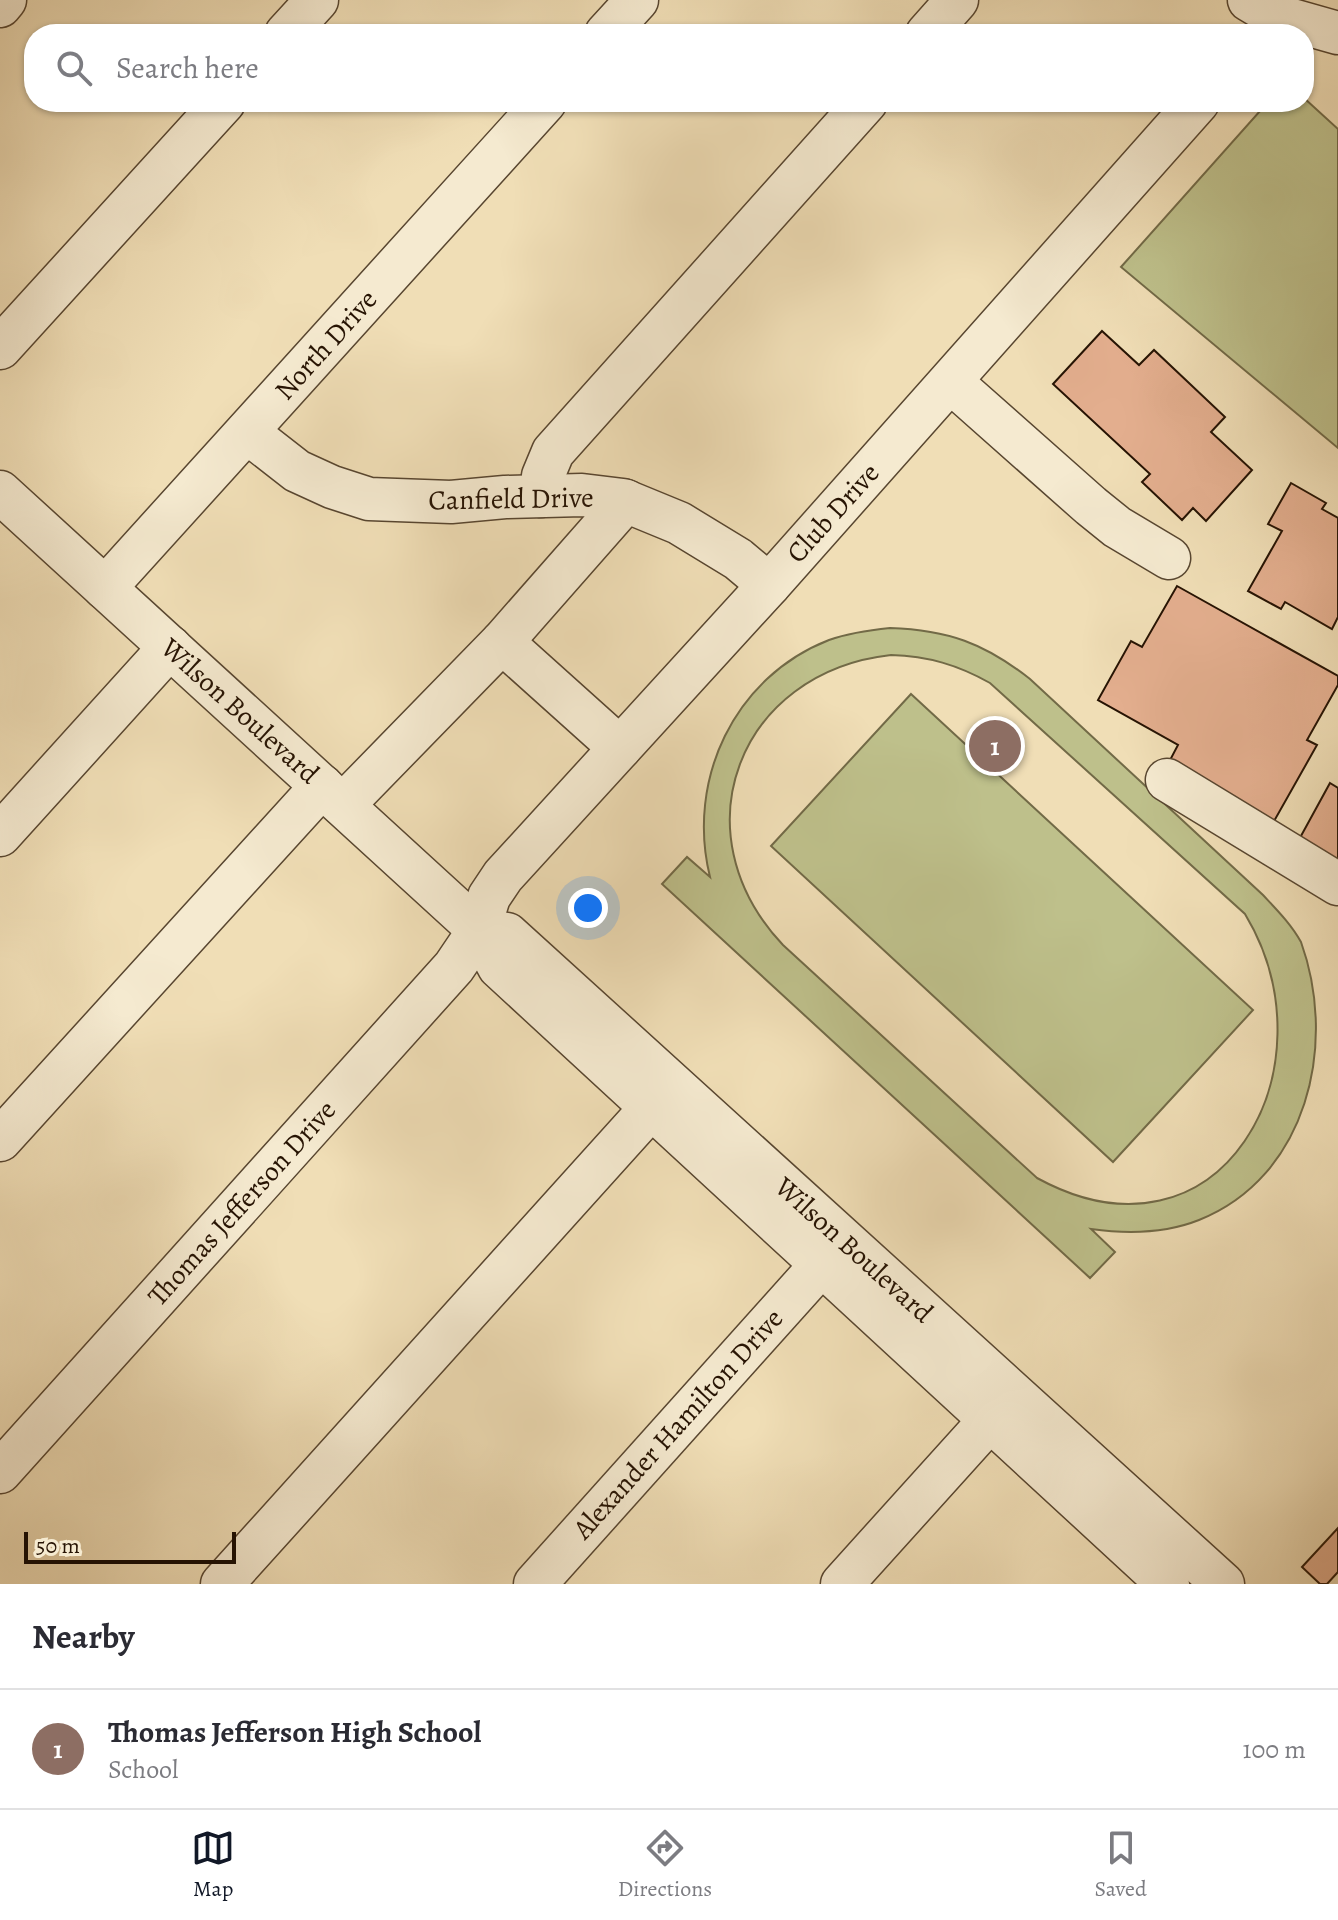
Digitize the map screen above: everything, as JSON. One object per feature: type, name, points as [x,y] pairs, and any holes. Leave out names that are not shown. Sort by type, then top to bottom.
[{"type":"street","points":[[0,6],[5,0]]},
{"type":"street","points":[[295,24],[317,0]]},
{"type":"street","points":[[615,24],[637,0]]},
{"type":"street","points":[[936,24],[957,0]]},
{"type":"street","points":[[1267,12],[1308,24]]},
{"type":"street","points":[[1314,26],[1338,33]]},
{"type":"street","points":[[0,348],[215,112]]},
{"type":"street","name":"North Drive","points":[[105,588],[536,112]]},
{"type":"street","points":[[541,496],[543,476],[553,452],[857,112]]},
{"type":"street","name":"Club Drive","points":[[479,930],[489,897],[503,876],[769,585],[1189,112]]},
{"type":"street","points":[[951,382],[1099,513],[1169,558]]},
{"type":"street","name":"Canfield Drive","points":[[247,432],[297,471],[369,499],[451,502],[582,495],[626,501],[679,523],[738,559],[769,585]]},
{"type":"street","points":[[0,1140],[332,796],[502,642],[626,501]]},
{"type":"street","name":"Wilson Boulevard","points":[[6,509],[105,588],[479,930],[499,967],[990,1420],[1159,1581]]},
{"type":"street","points":[[502,642],[620,748]]},
{"type":"street","points":[[0,835],[170,647]]},
{"type":"street","points":[[1167,780],[1338,884]]},
{"type":"street","name":"Wilson Boulevard","points":[[479,930],[507,934],[1223,1584]]},
{"type":"street","name":"Thomas Jefferson Drive","points":[[0,1472],[454,967],[479,930]]},
{"type":"street","points":[[222,1584],[651,1108]]},
{"type":"street","name":"Alexander Hamilton Drive","points":[[535,1584],[822,1264]]},
{"type":"street","points":[[842,1584],[990,1420]]},
{"type":"green space","points":[[1314,107],[1338,129],[1338,448],[1121,267],[1259,112],[1314,112]]},
{"type":"green space","points":[[890,628],[930,632],[964,641],[997,656],[1030,679],[1263,895],[1301,942],[1312,982],[1316,1023],[1313,1064],[1304,1104],[1288,1140],[1266,1173],[1236,1200],[1199,1220],[1145,1232],[1091,1229],[1115,1252],[1090,1278],[662,884],[687,857],[710,877],[704,840],[705,804],[712,769],[725,736],[743,706],[767,679],[796,657],[829,640]],"holes":[[[891,655],[942,663],[990,683],[1245,914],[1270,974],[1277,1034],[1268,1092],[1244,1141],[1208,1179],[1160,1201],[1102,1202],[1037,1178],[783,945],[751,901],[734,855],[730,809],[740,764],[762,725],[795,692],[838,668]]]},
{"type":"green space","points":[[911,694],[1253,1010],[1113,1162],[771,846]]},
{"type":"building","points":[[1102,331],[1139,365],[1154,350],[1225,417],[1211,432],[1252,470],[1206,521],[1193,508],[1182,520],[1142,482],[1150,474],[1053,384]]},
{"type":"building","points":[[1291,483],[1326,503],[1322,509],[1338,518],[1338,617],[1332,629],[1285,602],[1281,609],[1248,591],[1282,531],[1268,524]]},
{"type":"building","points":[[1177,586],[1338,676],[1338,685],[1307,740],[1317,745],[1273,823],[1168,764],[1178,745],[1098,700],[1131,641],[1142,647]]},
{"type":"building","points":[[1330,783],[1338,788],[1338,868],[1296,845]]},
{"type":"building","points":[[1338,1528],[1338,1572],[1327,1584],[1320,1584],[1302,1567]]},
{"type":"place","name":"Thomas Jefferson High School","points":[[995,746]]}]
